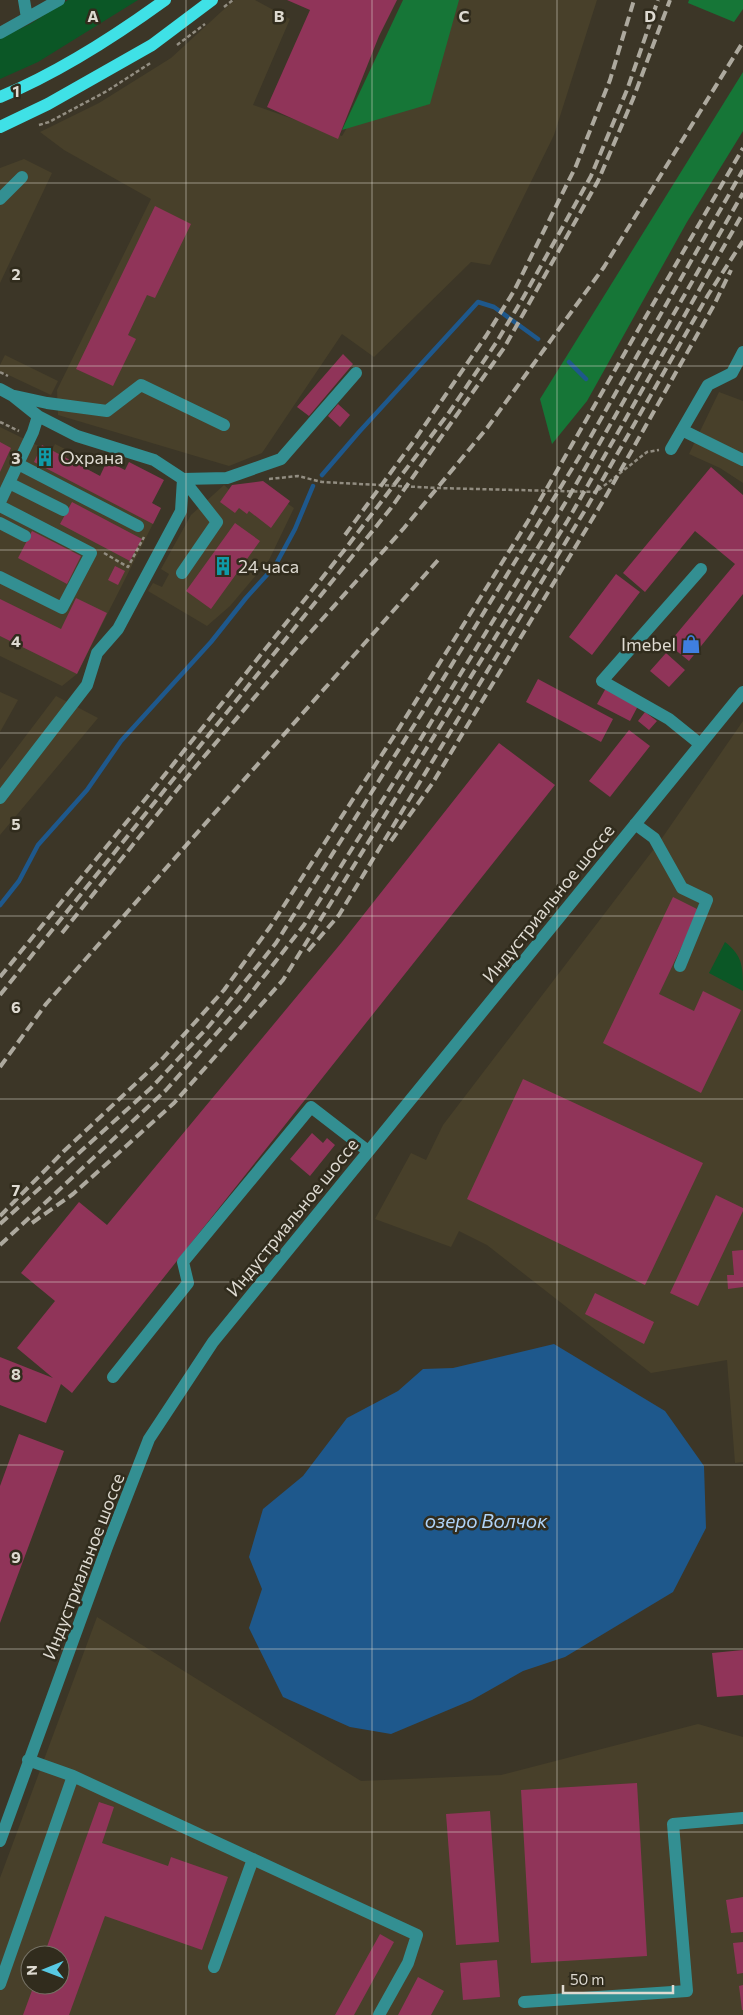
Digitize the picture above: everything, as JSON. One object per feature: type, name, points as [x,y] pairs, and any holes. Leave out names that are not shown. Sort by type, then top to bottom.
[{"type":"main road","points":[[0,97],[34,83],[137,21],[165,0]]},
{"type":"main road","points":[[0,127],[48,104],[152,45],[212,0]]},
{"type":"street","points":[[24,0],[27,18]]},
{"type":"street","points":[[0,32],[59,0]]},
{"type":"street","points":[[0,199],[22,177]]},
{"type":"street","points":[[671,449],[708,385],[732,373],[743,352]]},
{"type":"street","points":[[183,479],[227,478],[282,459],[356,372]]},
{"type":"street","points":[[13,396],[47,403],[107,411],[141,385],[224,425]]},
{"type":"street","points":[[0,389],[13,396],[38,416],[77,436],[154,460],[183,479],[217,522],[182,573]]},
{"type":"street","points":[[0,502],[35,428],[38,416]]},
{"type":"street","points":[[682,430],[743,460]]},
{"type":"street","points":[[18,464],[138,526]]},
{"type":"street","points":[[0,798],[87,685],[97,653],[118,628],[181,511],[183,479]]},
{"type":"street","points":[[9,483],[62,510]]},
{"type":"street","points":[[0,506],[91,553],[62,608],[0,577]]},
{"type":"street","points":[[0,523],[25,536]]},
{"type":"street","points":[[700,744],[669,719],[602,681],[701,569]]},
{"type":"street","name":"Индустриальное шоссе","points":[[0,1842],[28,1760],[149,1439],[213,1342],[743,692]]},
{"type":"street","points":[[635,824],[654,838],[682,888],[707,900],[680,966]]},
{"type":"street","points":[[113,1377],[188,1283],[184,1262],[311,1107],[368,1152]]},
{"type":"street","points":[[28,1760],[73,1776],[417,1935],[408,1963],[379,2015]]},
{"type":"street","points":[[0,1984],[73,1776]]},
{"type":"street","points":[[524,2002],[687,1992],[673,1824],[743,1818]]},
{"type":"street","points":[[214,1967],[254,1859]]},
{"type":"path","points":[[268,479],[298,476],[322,482],[437,488],[596,492],[647,452],[671,449]]},
{"type":"path","points":[[91,553],[104,553],[128,567],[145,536],[138,526]]},
{"type":"shaded area","points":[[234,0],[255,0],[290,19],[253,105],[342,136],[423,0],[597,0],[554,135],[490,265],[471,262],[374,357],[342,334],[262,453],[229,466],[58,415],[57,390],[151,199],[64,150],[40,132],[99,103],[171,58]]},
{"type":"shaded area","points":[[24,159],[52,173],[0,283],[0,168]]},
{"type":"shaded area","points":[[5,355],[58,381],[51,395],[0,371],[0,365]]},
{"type":"shaded area","points":[[719,392],[743,401],[743,483],[720,468],[689,454]]},
{"type":"shaded area","points":[[0,427],[51,452],[55,444],[69,451],[66,458],[161,508],[77,674],[62,686],[0,656]]},
{"type":"shaded area","points":[[257,483],[294,508],[269,560],[230,606],[207,626],[148,591],[153,583],[162,587],[169,574],[161,569],[191,515],[224,485],[243,502]]},
{"type":"shaded area","points":[[0,692],[18,700],[0,732]]},
{"type":"shaded area","points":[[56,696],[98,718],[0,835],[0,770]]},
{"type":"shaded area","points":[[743,721],[743,1462],[735,1463],[727,1360],[651,1373],[487,1245],[459,1231],[451,1247],[375,1219],[411,1153],[426,1160],[443,1125],[660,841]]},
{"type":"shaded area","points":[[97,1617],[361,1781],[501,1775],[698,1724],[743,1737],[743,2015],[0,2015],[0,1878]]},
{"type":"green space","points":[[68,0],[138,0],[38,62],[0,79],[0,38],[30,24]]},
{"type":"green space","points":[[403,0],[459,0],[430,104],[342,130]]},
{"type":"green space","points":[[689,0],[743,0],[743,9],[734,22],[688,3]]},
{"type":"green space","points":[[743,72],[743,131],[687,222],[587,401],[552,444],[540,399]]},
{"type":"green space","points":[[725,942],[739,957],[743,975],[743,991],[709,973]]},
{"type":"water","name":"озеро Волчок","points":[[554,1344],[665,1411],[704,1466],[706,1528],[673,1592],[565,1657],[523,1671],[472,1700],[391,1734],[350,1727],[283,1697],[249,1628],[262,1589],[249,1557],[263,1509],[303,1476],[347,1418],[398,1391],[423,1369],[453,1368]]},
{"type":"building","points":[[287,0],[397,0],[379,36],[338,139],[267,107],[310,10]]},
{"type":"building","points":[[155,206],[191,224],[155,298],[147,295],[128,335],[136,339],[113,386],[76,369]]},
{"type":"building","points":[[343,354],[353,364],[309,416],[297,407]]},
{"type":"building","points":[[338,404],[350,415],[340,427],[328,416]]},
{"type":"building","points":[[0,442],[11,448],[0,472]]},
{"type":"building","points":[[42,445],[100,476],[107,461],[125,470],[129,462],[164,480],[152,503],[161,508],[153,524],[34,462]]},
{"type":"building","points":[[711,467],[743,495],[743,594],[689,661],[668,644],[735,564],[695,531],[645,592],[623,573]]},
{"type":"building","points":[[263,481],[290,501],[271,528],[249,511],[247,514],[239,508],[235,513],[220,502],[232,485]]},
{"type":"building","points":[[72,502],[142,539],[130,561],[60,524]]},
{"type":"building","name":"24 часа","points":[[235,523],[260,541],[211,609],[186,591]]},
{"type":"building","points":[[32,531],[81,556],[67,584],[18,558]]},
{"type":"building","points":[[115,566],[125,571],[118,585],[108,580]]},
{"type":"building","points":[[616,574],[640,592],[592,655],[569,637]]},
{"type":"building","points":[[76,598],[107,613],[77,674],[0,636],[0,599],[61,629]]},
{"type":"building","points":[[666,653],[685,670],[669,687],[650,671]]},
{"type":"building","points":[[538,679],[613,719],[601,742],[526,702]]},
{"type":"building","points":[[606,688],[639,704],[630,721],[597,704]]},
{"type":"building","points":[[645,712],[657,721],[649,730],[638,721]]},
{"type":"building","points":[[629,730],[650,746],[610,797],[589,781]]},
{"type":"building","points":[[499,743],[555,785],[72,1393],[61,1384],[46,1423],[0,1405],[0,1357],[53,1378],[17,1348],[55,1301],[21,1273],[79,1202],[107,1225],[342,942]]},
{"type":"building","points":[[673,897],[699,910],[659,994],[694,1011],[703,991],[741,1010],[701,1093],[603,1043]]},
{"type":"building","points":[[523,1079],[703,1163],[645,1285],[467,1199]]},
{"type":"building","points":[[312,1133],[323,1143],[327,1138],[335,1145],[310,1176],[290,1159]]},
{"type":"building","points":[[716,1195],[743,1208],[743,1211],[698,1306],[670,1293]]},
{"type":"building","points":[[743,1250],[743,1287],[728,1289],[727,1275],[734,1275],[732,1251]]},
{"type":"building","points":[[595,1293],[654,1322],[644,1344],[585,1314]]},
{"type":"building","points":[[19,1434],[64,1451],[0,1623],[0,1486]]},
{"type":"building","points":[[743,1650],[743,1695],[717,1697],[712,1653]]},
{"type":"building","points":[[637,1783],[647,1956],[531,1963],[521,1790]]},
{"type":"building","points":[[99,1802],[114,1807],[102,1843],[168,1866],[171,1857],[228,1877],[202,1950],[105,1916],[69,2015],[23,2015],[30,1995],[70,1995],[70,1945],[48,1945]]},
{"type":"building","points":[[490,1811],[499,1942],[456,1945],[446,1814]]},
{"type":"building","points":[[743,1897],[743,1932],[731,1933],[726,1900]]},
{"type":"building","points":[[380,1934],[394,1942],[354,2015],[335,2015]]},
{"type":"building","points":[[743,1942],[743,1973],[737,1974],[733,1943]]},
{"type":"building","points":[[497,1960],[500,1997],[463,2000],[460,1963]]},
{"type":"building","points":[[418,1977],[444,1991],[431,2015],[398,2015]]},
{"type":"building","points":[[743,1985],[743,2010],[742,2010],[739,1986]]},
{"type":"waterway","points":[[322,475],[478,302],[494,307],[538,339]]},
{"type":"waterway","points":[[569,362],[586,379]]},
{"type":"waterway","points":[[0,905],[19,881],[38,845],[87,790],[121,741],[211,642],[246,598],[275,566],[295,529],[313,486]]},
{"type":"railway","points":[[345,535],[416,438],[486,336],[514,291],[576,166],[610,80],[634,0]]},
{"type":"railway","points":[[0,977],[346,548],[448,414],[496,343],[591,176],[627,90],[658,0]]},
{"type":"railway","points":[[0,995],[391,508],[504,348],[598,181],[633,99],[670,0]]},
{"type":"railway","points":[[62,933],[197,765],[300,644],[404,528],[487,428],[604,267],[743,42]]},
{"type":"railway","points":[[0,1216],[64,1151],[163,1058],[224,990],[270,927],[396,733],[528,521],[743,148]]},
{"type":"railway","points":[[0,1224],[151,1088],[209,1026],[276,943],[432,697],[578,459],[743,170]]},
{"type":"railway","points":[[0,1245],[166,1090],[240,1007],[304,925],[567,500],[743,193]]},
{"type":"railway","points":[[32,1223],[73,1194],[174,1103],[283,980],[568,520],[743,213]]},
{"type":"railway","points":[[308,951],[339,915],[587,507],[708,295],[743,241]]},
{"type":"railway","points":[[391,841],[432,784],[605,498],[714,305],[731,270]]},
{"type":"railway","points":[[0,1067],[46,1004],[439,559]]},
{"type":"place","name":"Охрана","points":[[45,457]]},
{"type":"place","name":"24 часа","points":[[223,566]]},
{"type":"place","name":"Imebel","points":[[691,644]]}]
